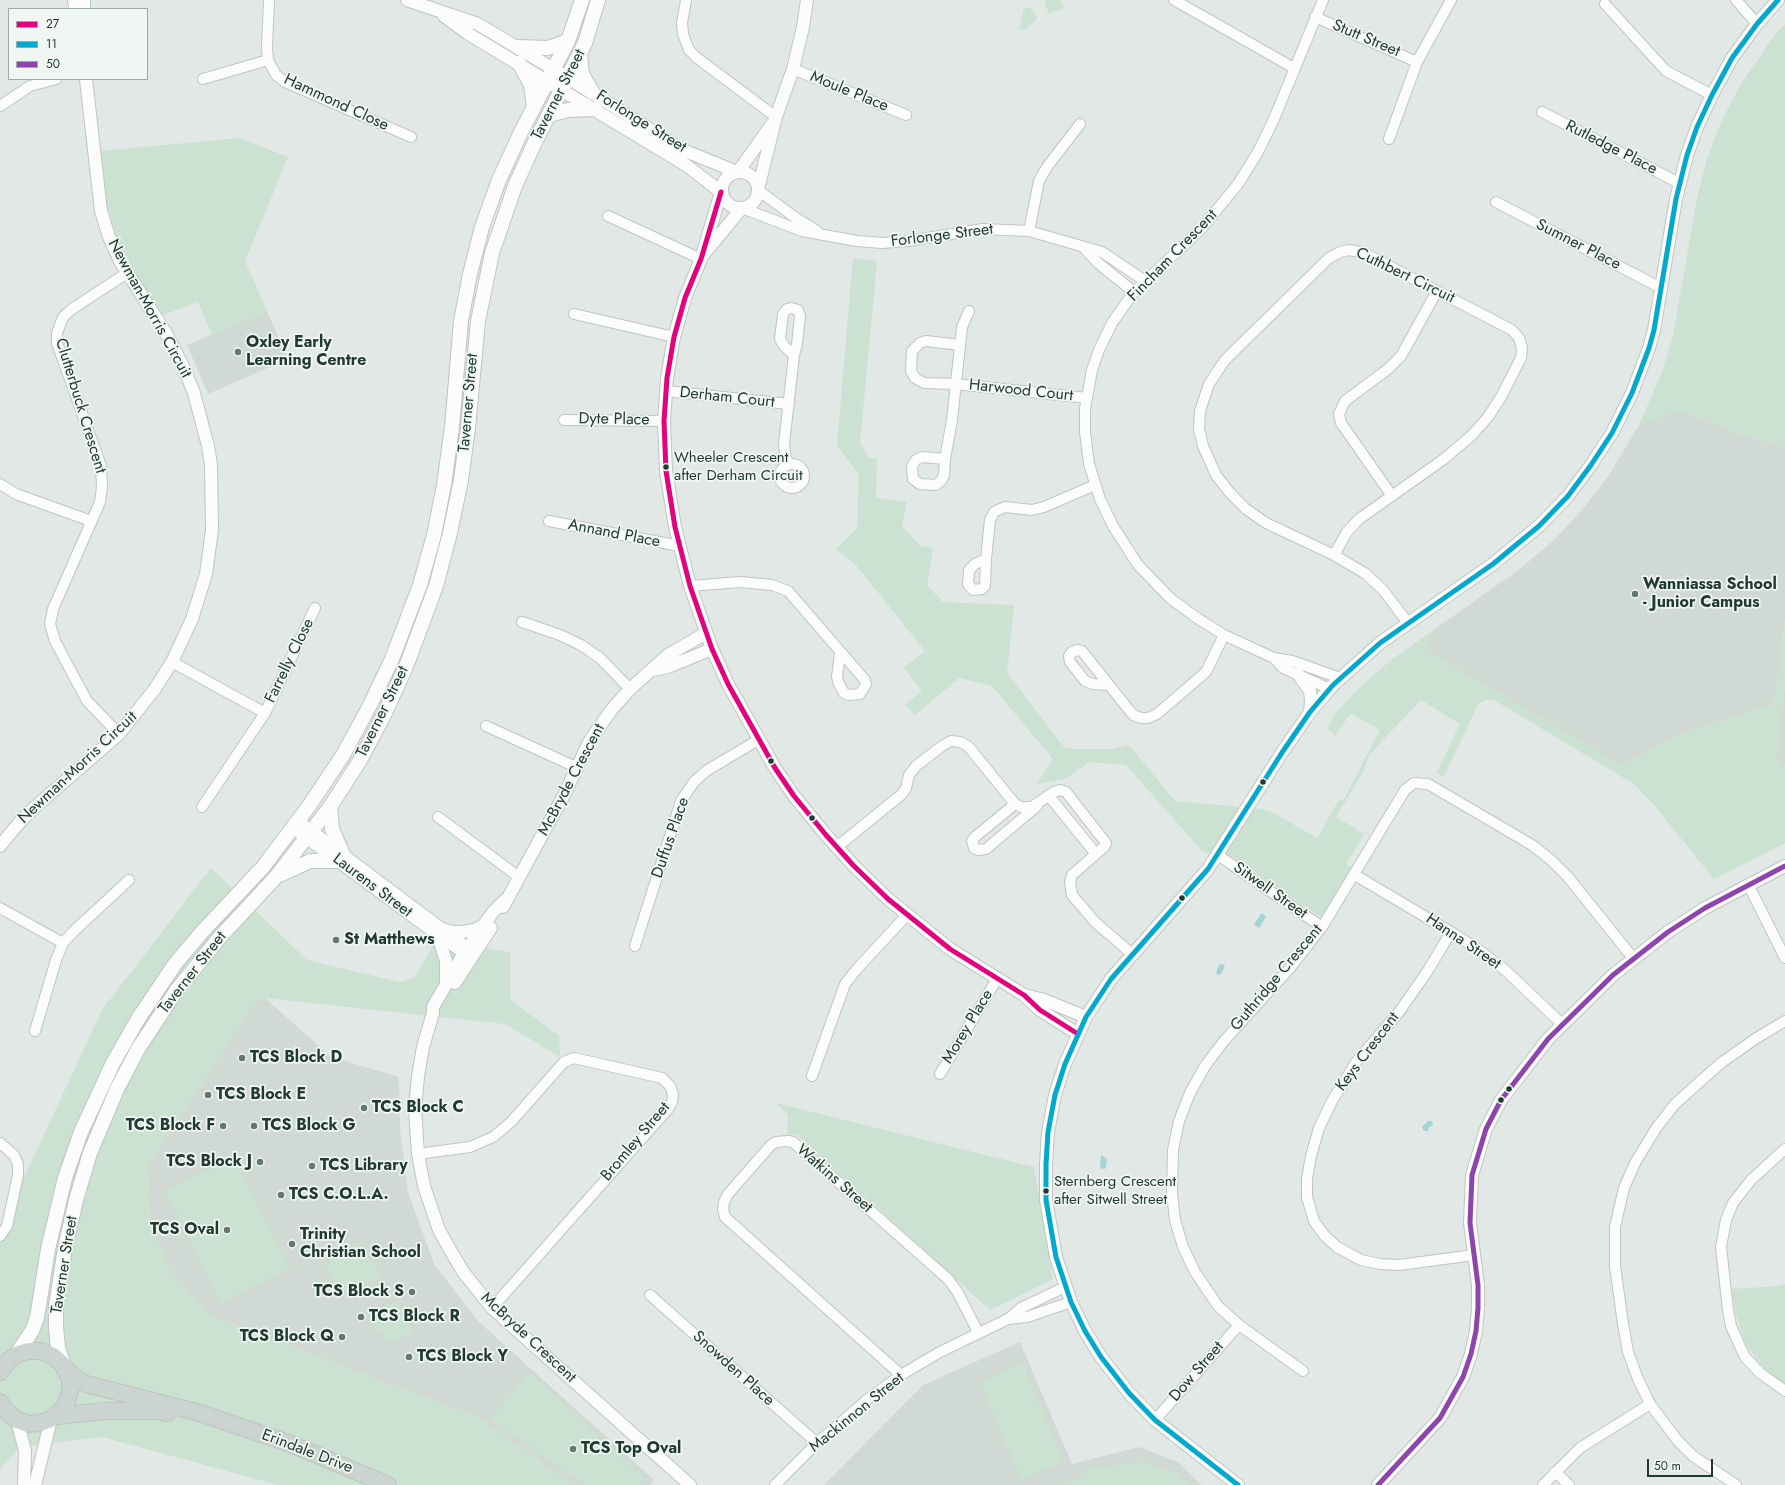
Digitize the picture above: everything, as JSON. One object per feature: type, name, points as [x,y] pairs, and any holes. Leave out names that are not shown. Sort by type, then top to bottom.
[{"type":"main road","name":"Taverner Street","points":[[16,1355],[34,1325],[52,1225],[65,1178],[81,1132],[101,1086],[152,997],[175,964],[263,868],[343,755],[369,707],[392,659],[420,585],[434,535],[444,485],[452,427],[461,321],[470,274],[482,226],[499,180],[520,134],[568,41],[582,0]]},
{"type":"main road","name":"Taverner Street","points":[[64,1367],[58,1348],[56,1306],[66,1241],[90,1153],[108,1109],[138,1049],[176,992],[225,931],[275,878],[310,835],[330,807],[359,762],[384,715],[407,664],[436,586],[450,533],[461,480],[468,428],[476,336],[486,275],[506,208],[549,115],[580,54],[589,32],[598,0]]},
{"type":"main road","points":[[518,47],[548,48],[568,41]]},
{"type":"main road","points":[[580,54],[582,74],[594,93]]},
{"type":"main road","points":[[519,63],[531,85],[534,107]]},
{"type":"main road","points":[[549,115],[568,110],[595,109]]},
{"type":"main road","points":[[275,878],[304,862],[340,858],[332,829],[330,807]]},
{"type":"main road","name":"Erindale Drive","points":[[16,1355],[28,1351],[41,1351],[53,1356],[74,1377],[86,1384],[200,1413],[291,1444],[388,1485]]},
{"type":"main road","points":[[0,1359],[16,1355]]},
{"type":"main road","points":[[0,1372],[6,1363],[16,1355]]},
{"type":"main road","points":[[54,1418],[65,1407],[70,1390],[70,1379],[64,1367]]},
{"type":"main road","points":[[1,1406],[17,1420]]},
{"type":"main road","name":"Erindale Drive","points":[[17,1420],[34,1424],[54,1418],[104,1411],[158,1411],[224,1422]]},
{"type":"street","name":"Hammond Close","points":[[269,0],[267,47],[268,60],[276,74],[285,82],[411,137]]},
{"type":"street","points":[[407,0],[438,12],[458,16],[478,24],[518,47],[551,74],[565,83]]},
{"type":"street","points":[[686,0],[682,23],[682,34],[690,50],[698,58],[776,117]]},
{"type":"street","points":[[701,259],[742,208],[754,202],[776,117],[793,69],[803,27],[807,0]]},
{"type":"street","points":[[1174,0],[1294,68]]},
{"type":"street","name":"Fincham Crescent","points":[[1323,0],[1271,126],[1258,152],[1238,184],[1202,228],[1134,292],[1112,323],[1099,350],[1092,370],[1087,398],[1084,432],[1086,454],[1095,485],[1120,538],[1144,571],[1171,599],[1224,635],[1274,658],[1292,661],[1340,678]]},
{"type":"street","points":[[1389,139],[1418,62],[1451,0]]},
{"type":"street","points":[[1736,0],[1757,24]]},
{"type":"street","points":[[1238,1485],[1155,1420],[1129,1393],[1101,1357],[1085,1331],[1071,1302],[1065,1287],[1053,1243],[1046,1200],[1048,1132],[1056,1095],[1065,1064],[1086,1017],[1111,979],[1185,896],[1218,855],[1283,751],[1310,712],[1330,689],[1340,678],[1380,643],[1492,564],[1539,526],[1568,496],[1591,465],[1612,433],[1634,388],[1649,348],[1679,183],[1697,127],[1732,58],[1757,24],[1778,0]]},
{"type":"street","points":[[1605,4],[1666,71],[1712,95]]},
{"type":"street","points":[[438,12],[468,33],[519,63],[551,74]]},
{"type":"street","name":"Stutt Street","points":[[1315,17],[1418,62]]},
{"type":"street","name":"Hammond Close","points":[[203,79],[268,60]]},
{"type":"street","name":"Moule Place","points":[[793,69],[906,116]]},
{"type":"street","points":[[0,106],[30,86],[52,80]]},
{"type":"street","name":"Newman-Morris Circuit","points":[[0,846],[18,824],[35,807],[119,734],[145,702],[172,662],[192,619],[206,574],[212,530],[211,465],[199,408],[182,364],[167,335],[127,273],[109,237],[101,211],[86,80]]},
{"type":"street","name":"Forlonge Street","points":[[565,83],[594,93],[684,150],[738,172]]},
{"type":"street","name":"Forlonge Street","points":[[565,83],[595,109],[686,165],[721,192]]},
{"type":"street","name":"Rutledge Place","points":[[1542,112],[1679,183]]},
{"type":"street","points":[[776,117],[738,172],[725,179],[701,259],[685,298],[674,337],[666,391],[664,421],[666,471],[680,546],[690,586],[712,648],[728,684],[758,740],[794,796],[837,848],[853,865],[907,915],[950,949],[1024,995],[1040,1010],[1078,1034]]},
{"type":"street","points":[[1029,231],[1039,181],[1047,167],[1080,124]]},
{"type":"street","points":[[738,172],[752,176],[758,190]]},
{"type":"street","name":"Forlonge Street","points":[[758,190],[793,216],[821,233]]},
{"type":"street","points":[[721,192],[728,204],[742,208]]},
{"type":"street","name":"Sumner Place","points":[[1496,202],[1661,288]]},
{"type":"street","name":"Forlonge Street","points":[[742,208],[802,231],[821,233],[857,241],[908,241],[983,229],[1029,231],[1058,238],[1085,249],[1102,252],[1145,281]]},
{"type":"street","points":[[608,216],[701,259]]},
{"type":"street","name":"Forlonge Street","points":[[1085,249],[1098,263],[1134,292]]},
{"type":"street","name":"Cuthbert Circuit","points":[[1334,555],[1347,532],[1359,519],[1449,455],[1472,435],[1498,402],[1521,358],[1522,348],[1519,338],[1512,330],[1357,250],[1340,252],[1329,258],[1225,360],[1204,393],[1200,411],[1199,429],[1203,446],[1216,474],[1230,493],[1246,509],[1266,523],[1334,555],[1366,574],[1383,590],[1408,623]]},
{"type":"street","name":"Clutterbuck Crescent","points":[[119,734],[87,701],[55,640],[50,628],[50,619],[100,502],[102,487],[102,473],[57,343],[57,333],[64,317],[72,309],[127,273]]},
{"type":"street","points":[[1392,496],[1341,423],[1339,414],[1345,401],[1388,369],[1401,356],[1437,291]]},
{"type":"street","name":"Harwood Court","points":[[945,459],[956,384],[962,327],[969,311]]},
{"type":"street","points":[[574,314],[674,337]]},
{"type":"street","name":"Harwood Court","points":[[960,345],[926,341],[915,347],[911,371],[915,378],[924,383],[956,384],[1087,398]]},
{"type":"street","name":"Derham Court","points":[[788,464],[784,444],[794,355]]},
{"type":"street","name":"Derham Court","points":[[666,391],[789,404]]},
{"type":"street","name":"Dyte Place","points":[[564,420],[664,421]]},
{"type":"street","points":[[0,484],[16,494],[91,522]]},
{"type":"street","points":[[986,558],[990,520],[991,516],[998,509],[1005,507],[1032,510],[1044,507],[1095,485]]},
{"type":"street","name":"Annand Place","points":[[549,521],[680,546]]},
{"type":"street","points":[[690,586],[740,582],[772,585],[783,588],[795,597],[840,653]]},
{"type":"street","name":"Farrelly Close","points":[[202,807],[265,713],[315,608]]},
{"type":"street","points":[[522,622],[560,635],[581,645],[600,658],[630,689]]},
{"type":"street","name":"McBryde Crescent","points":[[436,1007],[469,953],[484,924],[505,900],[519,877],[557,809],[596,731],[612,709],[630,689],[668,655],[706,634]]},
{"type":"street","points":[[1108,685],[1133,715],[1141,718],[1148,718],[1157,714],[1206,672],[1224,635]]},
{"type":"street","name":"McBryde Crescent","points":[[653,670],[668,667],[712,648]]},
{"type":"street","name":"Fincham Crescent","points":[[1274,658],[1283,668],[1330,689]]},
{"type":"street","name":"Farrelly Close","points":[[172,662],[265,713]]},
{"type":"street","points":[[1298,674],[1310,691],[1310,712]]},
{"type":"street","points":[[486,726],[578,768]]},
{"type":"street","name":"Duffus Place","points":[[635,946],[681,801],[694,782],[706,771],[758,740]]},
{"type":"street","points":[[837,848],[902,794],[906,788],[909,775],[916,766],[951,741],[960,742],[968,746],[1015,804],[1027,808],[1040,804]]},
{"type":"street","name":"Guthridge Crescent","points":[[1303,1371],[1239,1325],[1210,1295],[1194,1272],[1183,1247],[1175,1220],[1172,1193],[1173,1150],[1179,1121],[1190,1093],[1214,1053],[1290,968],[1322,927],[1405,790],[1414,783],[1428,784],[1532,845],[1551,860],[1572,881],[1633,958]]},
{"type":"street","points":[[1015,804],[975,836],[972,844],[974,848],[978,850],[986,849],[1049,796],[1060,790],[1066,792],[1105,840],[1105,846],[1072,875],[1070,889],[1072,895],[1095,922],[1132,954]]},
{"type":"street","points":[[1049,796],[1096,854]]},
{"type":"street","points":[[438,817],[519,877]]},
{"type":"street","name":"Laurens Street","points":[[295,824],[469,953]]},
{"type":"street","name":"Sitwell Street","points":[[1218,855],[1322,927]]},
{"type":"street","points":[[1378,1485],[1440,1418],[1463,1377],[1474,1342],[1478,1308],[1470,1223],[1470,1191],[1478,1151],[1486,1129],[1509,1088],[1562,1024],[1596,990],[1633,958],[1668,932],[1705,908],[1748,884],[1785,866]]},
{"type":"street","name":"Hanna Street","points":[[1354,875],[1451,932],[1505,970],[1562,1024]]},
{"type":"street","points":[[35,1031],[56,960],[63,943],[129,880]]},
{"type":"street","points":[[1748,884],[1785,958]]},
{"type":"street","name":"McBryde Crescent","points":[[505,900],[499,917],[446,983],[436,1007],[423,1047],[418,1076],[415,1109],[418,1154],[424,1186],[439,1230],[464,1273],[492,1308],[690,1485]]},
{"type":"street","points":[[0,908],[63,943]]},
{"type":"street","points":[[812,1076],[846,984],[856,970],[907,915]]},
{"type":"street","points":[[446,983],[446,960],[440,932],[474,930],[484,924]]},
{"type":"street","name":"Keys Crescent","points":[[1451,932],[1427,972],[1399,1012],[1357,1062],[1332,1101],[1320,1128],[1311,1156],[1307,1179],[1307,1197],[1313,1217],[1324,1235],[1337,1247],[1361,1260],[1380,1264],[1399,1265],[1474,1254]]},
{"type":"street","name":"Morey Place","points":[[940,1074],[997,979]]},
{"type":"street","points":[[1024,995],[1044,1000],[1086,1017]]},
{"type":"street","points":[[1736,1485],[1693,1456],[1671,1433],[1650,1404],[1638,1379],[1628,1352],[1615,1266],[1615,1227],[1624,1188],[1635,1163],[1649,1138],[1675,1104],[1721,1063],[1755,1039],[1785,1021]]},
{"type":"street","name":"Bromley Street","points":[[418,1154],[470,1146],[493,1137],[511,1122],[564,1062],[574,1058],[582,1058],[662,1078],[670,1086],[672,1098],[668,1109],[492,1308]]},
{"type":"street","name":"Watkins Street","points":[[901,1375],[724,1217],[724,1202],[728,1194],[771,1145],[776,1142],[793,1142],[949,1280],[958,1293],[978,1332]]},
{"type":"street","points":[[0,1143],[7,1147],[14,1155],[18,1164],[18,1175],[6,1226],[0,1236]]},
{"type":"street","points":[[1785,1149],[1751,1180],[1733,1203],[1724,1226],[1721,1256],[1731,1326],[1743,1352],[1760,1373],[1785,1391]]},
{"type":"street","name":"Mackinnon Street","points":[[776,1485],[817,1443],[868,1399],[901,1375],[978,1332],[1027,1311],[1065,1287]]},
{"type":"street","name":"Snowden Place","points":[[650,1294],[817,1443]]},
{"type":"street","name":"Mackinnon Street","points":[[1027,1311],[1071,1302]]},
{"type":"street","name":"Dow Street","points":[[1155,1420],[1239,1325]]},
{"type":"street","points":[[1543,1485],[1589,1441],[1650,1404]]},
{"type":"street","points":[[35,1485],[54,1418]]},
{"type":"street","points":[[17,1420],[25,1451],[24,1485]]},
{"type":"street","points":[[1555,1472],[1569,1485]]},
{"type":"shaded area","name":"Oxley Early Learning Centre","points":[[267,311],[288,359],[208,394],[187,345]]},
{"type":"shaded area","name":"Wanniassa School - Junior Campus","points":[[1679,410],[1740,434],[1785,447],[1785,619],[1775,696],[1773,702],[1766,707],[1691,730],[1661,744],[1628,763],[1619,764],[1432,654],[1427,650],[1427,637],[1431,632],[1521,568],[1553,541],[1581,511],[1607,478],[1639,425]]},
{"type":"shaded area","points":[[1785,682],[1785,767],[1776,760]]},
{"type":"shaded area","name":"Trinity Christian School","points":[[265,998],[331,1057],[399,1077],[400,1130],[408,1192],[434,1264],[478,1321],[654,1480],[650,1485],[572,1485],[479,1418],[211,1316],[171,1273],[150,1223],[148,1166],[254,1003]]},
{"type":"shaded area","points":[[1020,1342],[1072,1464],[1139,1447],[1178,1462],[1201,1485],[824,1485],[923,1385]]},
{"type":"green space","points":[[1047,0],[1061,0],[1064,8],[1049,14],[1045,4]]},
{"type":"green space","points":[[1029,7],[1034,12],[1033,15],[1036,15],[1037,19],[1027,28],[1019,30],[1024,9]]},
{"type":"green space","points":[[1785,24],[1785,447],[1740,434],[1679,410],[1639,425],[1662,372],[1673,336],[1697,198],[1707,159],[1721,122],[1739,87],[1773,37]]},
{"type":"green space","points":[[240,138],[288,157],[245,261],[267,311],[212,335],[198,302],[163,315],[144,287],[120,247],[106,201],[100,151]]},
{"type":"green space","points":[[853,258],[877,261],[860,443],[869,458],[877,458],[876,498],[907,502],[902,526],[920,546],[933,548],[927,585],[943,602],[1014,605],[1007,673],[1064,747],[1075,749],[1112,749],[1129,745],[1175,801],[1263,809],[1269,812],[1270,811],[1317,838],[1339,800],[1343,801],[1380,730],[1351,713],[1335,736],[1328,729],[1333,716],[1360,687],[1390,661],[1431,632],[1427,637],[1426,644],[1427,650],[1432,654],[1620,764],[1628,763],[1661,744],[1691,730],[1766,707],[1773,702],[1785,619],[1785,682],[1776,760],[1785,767],[1785,843],[1714,879],[1654,805],[1634,784],[1494,700],[1485,700],[1478,705],[1443,778],[1437,772],[1460,724],[1421,700],[1368,756],[1364,770],[1336,817],[1364,834],[1346,864],[1355,870],[1322,918],[1232,856],[1203,852],[1126,765],[1089,762],[1065,779],[1037,784],[1053,759],[992,686],[959,678],[915,715],[905,705],[922,691],[904,668],[925,651],[856,565],[836,549],[857,528],[859,475],[837,445]]},
{"type":"green space","points":[[211,868],[307,960],[399,982],[414,978],[435,942],[510,952],[510,999],[559,1036],[560,1057],[505,1024],[265,998],[254,1003],[148,1166],[150,1223],[171,1273],[211,1316],[479,1418],[572,1485],[278,1485],[102,1437],[20,1447],[0,1469],[0,1229],[102,1010]]},
{"type":"green space","points":[[776,1103],[1034,1167],[1053,1279],[990,1310],[797,1135],[787,1135],[788,1115]]},
{"type":"green space","name":"TCS Oval","points":[[234,1157],[290,1268],[221,1304],[165,1191]]},
{"type":"green space","points":[[358,1245],[363,1247],[368,1258],[375,1263],[380,1274],[375,1281],[344,1293],[336,1291],[327,1268],[332,1256]]},
{"type":"green space","points":[[1785,1284],[1785,1384],[1772,1375],[1758,1362],[1744,1340],[1735,1312],[1732,1289],[1779,1286]]},
{"type":"green space","points":[[398,1301],[414,1332],[387,1343],[381,1330],[376,1331],[369,1314]]},
{"type":"green space","points":[[1023,1363],[1064,1462],[1021,1479],[980,1382]]},
{"type":"green space","name":"TCS Top Oval","points":[[530,1372],[645,1479],[639,1485],[585,1485],[490,1419]]},
{"type":"green space","points":[[1142,1462],[1178,1474],[1188,1485],[1067,1485],[1093,1468]]},
{"type":"water","points":[[1262,913],[1266,917],[1259,928],[1254,924]]},
{"type":"water","points":[[1219,965],[1225,965],[1221,974],[1218,975],[1216,973]]},
{"type":"water","points":[[1428,1121],[1432,1121],[1433,1125],[1429,1127],[1428,1131],[1424,1131],[1422,1127]]},
{"type":"water","points":[[1101,1155],[1107,1159],[1106,1168],[1104,1169],[1100,1168]]},
{"type":"transit line","name":"11","points":[[1238,1485],[1155,1420],[1129,1393],[1101,1357],[1085,1331],[1071,1302],[1056,1257],[1046,1200],[1048,1132],[1055,1095],[1065,1064],[1086,1017],[1111,979],[1208,869],[1283,751],[1310,712],[1333,685],[1380,643],[1493,564],[1539,526],[1568,496],[1591,465],[1612,433],[1632,393],[1649,348],[1654,330],[1676,199],[1687,155],[1697,127],[1732,58],[1757,24],[1778,0]]},
{"type":"transit line","name":"27","points":[[721,192],[701,259],[685,298],[674,337],[667,378],[664,421],[666,471],[675,527],[690,586],[712,649],[728,684],[775,768],[794,796],[853,865],[888,899],[950,949],[1024,995],[1040,1010],[1078,1034]]},
{"type":"transit line","name":"50","points":[[1378,1485],[1440,1418],[1463,1377],[1471,1354],[1476,1331],[1478,1308],[1478,1285],[1470,1223],[1472,1175],[1486,1129],[1501,1100],[1548,1039],[1613,975],[1668,932],[1705,908],[1785,866]]},
{"type":"place","name":"Oxley Early Learning Centre","points":[[238,352]]},
{"type":"place","name":"Wheeler Crescent after Derham Circuit","points":[[666,467]]},
{"type":"place","name":"Wanniassa School - Junior Campus","points":[[1635,594]]},
{"type":"place","name":"St Matthews","points":[[336,940]]},
{"type":"place","name":"TCS Block D","points":[[242,1058]]},
{"type":"place","name":"TCS Block E","points":[[208,1095]]},
{"type":"place","name":"TCS Block C","points":[[364,1108]]},
{"type":"place","name":"TCS Block F","points":[[223,1126]]},
{"type":"place","name":"TCS Block G","points":[[254,1126]]},
{"type":"place","name":"TCS Block J","points":[[260,1162]]},
{"type":"place","name":"TCS Library","points":[[312,1166]]},
{"type":"place","name":"Sternberg Crescent after Sitwell Street","points":[[1046,1191]]},
{"type":"place","name":"TCS C.O.L.A.","points":[[281,1195]]},
{"type":"place","name":"TCS Oval","points":[[227,1230]]},
{"type":"place","name":"Trinity Christian School","points":[[292,1244]]},
{"type":"place","name":"TCS Block S","points":[[412,1292]]},
{"type":"place","name":"TCS Block R","points":[[361,1317]]},
{"type":"place","name":"TCS Block Q","points":[[342,1337]]},
{"type":"place","name":"TCS Block Y","points":[[409,1357]]},
{"type":"place","name":"TCS Top Oval","points":[[573,1449]]}]
